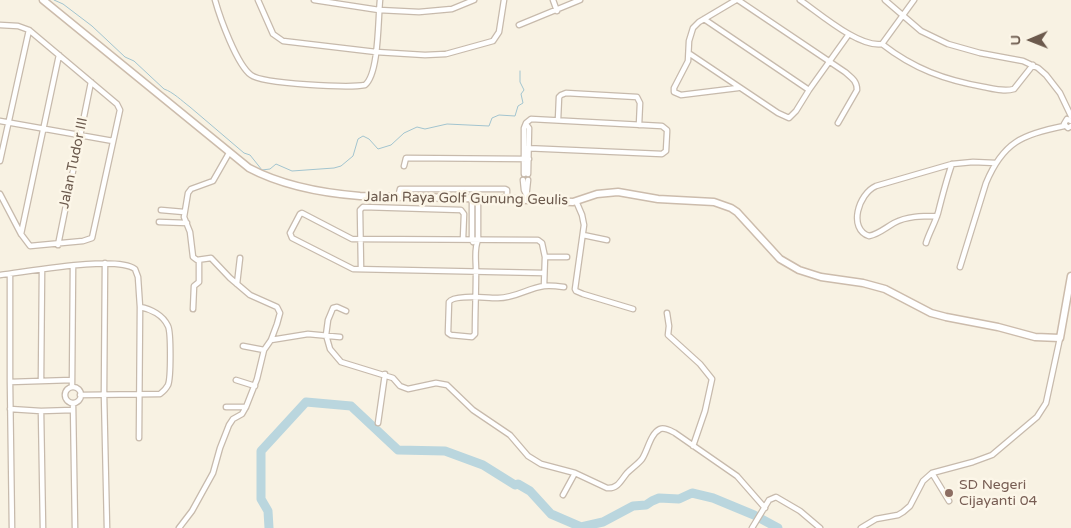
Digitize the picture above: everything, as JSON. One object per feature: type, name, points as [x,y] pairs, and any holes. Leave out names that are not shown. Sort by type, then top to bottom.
[{"type":"main road","name":"Jalan Raya Golf Gunung Geulis","points":[[43,0],[229,153],[249,168],[271,179],[338,194],[398,198],[526,197],[576,201],[597,194],[618,192],[658,199],[714,202],[732,208],[780,259],[798,270],[821,277],[880,287],[931,312],[946,317],[998,327],[1035,337],[1060,338]]},
{"type":"main road","points":[[1060,338],[1071,276]]},
{"type":"street","points":[[215,0],[243,66],[252,76],[337,87],[365,85],[370,79],[376,52],[380,0]]},
{"type":"street","points":[[258,0],[273,34],[283,41],[376,52],[424,55],[446,54],[493,41],[499,32],[504,0]]},
{"type":"street","points":[[314,0],[379,10],[419,12],[445,11],[458,8],[474,0]]},
{"type":"street","points":[[553,0],[557,11]]},
{"type":"street","points":[[518,25],[557,11],[580,0]]},
{"type":"street","points":[[738,88],[702,93],[677,94],[674,92],[674,88],[685,70],[690,54],[688,41],[693,28],[704,19],[737,0],[845,72],[857,84],[857,90],[838,123]]},
{"type":"street","points":[[800,0],[865,43],[882,44],[910,62],[938,76],[957,82],[986,88],[1014,89],[1034,65]]},
{"type":"street","points":[[885,0],[921,31],[948,44],[980,54],[1024,61],[1034,65],[1055,86],[1066,102],[1071,116]]},
{"type":"street","points":[[882,44],[914,0]]},
{"type":"street","points":[[704,19],[809,90]]},
{"type":"street","points":[[0,25],[18,26],[29,30],[119,106],[92,238],[83,241],[30,246],[21,234],[0,194]]},
{"type":"street","points":[[0,161],[29,30]]},
{"type":"street","points":[[690,54],[738,88],[789,118],[796,112],[809,90],[849,34]]},
{"type":"street","points":[[21,234],[59,55]]},
{"type":"street","name":"Jalan Tudor III","points":[[58,244],[91,82]]},
{"type":"street","points":[[558,120],[559,97],[566,93],[638,98],[640,103],[639,125]]},
{"type":"street","points":[[526,148],[652,154],[664,152],[668,144],[667,130],[665,127],[531,119],[524,128],[526,174]]},
{"type":"street","points":[[960,267],[986,183],[996,163],[1006,149],[1021,138],[1038,132],[1069,127],[1065,120],[1071,121]]},
{"type":"street","points":[[0,121],[113,141]]},
{"type":"street","points":[[179,528],[192,511],[213,473],[220,448],[231,421],[242,414],[246,407],[255,386],[264,350],[271,340],[280,310],[255,298],[227,275],[215,260],[211,258],[195,260],[193,257],[187,223],[184,218],[187,197],[191,189],[213,181],[229,153]]},
{"type":"street","points":[[404,166],[406,158],[526,159]]},
{"type":"street","points":[[937,216],[914,217],[899,221],[876,235],[869,236],[862,231],[857,216],[864,194],[869,189],[952,164],[973,162],[996,163]]},
{"type":"street","points":[[926,243],[937,216],[944,186],[952,164]]},
{"type":"street","points":[[526,180],[524,190],[526,197]]},
{"type":"street","points":[[398,198],[400,188],[505,189],[507,190],[507,198]]},
{"type":"street","points":[[449,189],[449,198]]},
{"type":"street","points":[[456,189],[456,198]]},
{"type":"street","points":[[472,240],[475,198]]},
{"type":"street","points":[[475,198],[477,242],[475,298],[474,336],[450,335],[448,333],[450,300],[455,298],[475,298],[511,297],[544,286],[564,286]]},
{"type":"street","points":[[576,201],[582,215],[583,235],[574,285],[576,291],[632,309]]},
{"type":"street","points":[[361,269],[360,210],[364,207],[461,210],[464,214],[463,239]]},
{"type":"street","points":[[161,210],[184,212]]},
{"type":"street","points":[[544,273],[353,269],[292,238],[290,233],[300,214],[304,213],[350,238],[463,239],[477,242],[538,240],[544,246],[545,257],[544,286]]},
{"type":"street","points":[[159,222],[187,223]]},
{"type":"street","points":[[583,235],[607,240]]},
{"type":"street","points":[[545,257],[567,257]]},
{"type":"street","points":[[238,284],[240,258]]},
{"type":"street","points":[[193,308],[194,286],[199,282],[199,260]]},
{"type":"street","points":[[104,263],[107,528]]},
{"type":"street","points":[[0,274],[104,263],[123,264],[135,269],[138,277],[140,307],[138,438]]},
{"type":"street","points":[[72,387],[73,266]]},
{"type":"street","points":[[41,381],[42,270]]},
{"type":"street","points":[[10,274],[12,528]]},
{"type":"street","points":[[80,395],[160,394],[164,391],[169,383],[170,375],[170,328],[153,310],[140,307]]},
{"type":"street","points":[[346,311],[337,307],[333,308],[328,320],[326,335],[330,349],[341,362],[384,374],[396,379],[400,386],[408,389],[436,383],[447,385],[473,410],[510,435],[528,456],[541,464],[575,473],[607,488],[612,488],[619,484],[641,459],[654,435],[659,430],[670,430],[737,476],[763,510]]},
{"type":"street","points":[[667,314],[670,326],[668,336],[700,364],[712,379],[705,411],[693,446]]},
{"type":"street","points":[[271,340],[308,334],[340,337]]},
{"type":"street","points":[[861,528],[876,519],[903,512],[910,506],[923,481],[932,473],[992,455],[1037,417],[1046,403],[1060,338]]},
{"type":"street","points":[[243,346],[264,350]]},
{"type":"street","points":[[378,423],[384,374]]},
{"type":"street","points":[[10,382],[72,380]]},
{"type":"street","points":[[236,380],[255,386]]},
{"type":"street","points":[[72,387],[77,388],[80,395],[78,400],[73,403]]},
{"type":"street","points":[[72,387],[67,390],[65,395],[67,401],[73,403]]},
{"type":"street","points":[[73,403],[75,528]]},
{"type":"street","points":[[226,407],[246,407]]},
{"type":"street","points":[[10,409],[41,411],[73,410]]},
{"type":"street","points":[[41,411],[43,528]]},
{"type":"street","points":[[564,494],[575,473]]},
{"type":"street","points":[[932,473],[949,501]]},
{"type":"street","points":[[753,526],[769,500],[779,498],[820,528]]},
{"type":"waterway","points":[[54,0],[63,4],[92,26],[125,57],[134,61],[164,89],[181,99],[244,153],[250,155],[262,170],[270,169],[276,164],[292,171],[341,166],[353,156],[358,139],[363,136],[369,139],[378,149],[391,145],[404,133],[417,127],[425,129],[447,124],[489,126],[492,118],[499,115],[515,116],[518,106],[523,103],[521,94],[524,90],[520,82],[520,71]]},
{"type":"waterway","points":[[269,528],[268,511],[261,499],[261,451],[306,402],[351,406],[398,450],[445,451],[483,465],[515,485],[518,484],[530,491],[551,514],[581,527],[603,522],[633,506],[646,505],[659,498],[679,499],[692,493],[713,498],[754,515],[778,528]]},
{"type":"place","name":"SD Negeri Cijayanti 04","points":[[949,493]]}]
